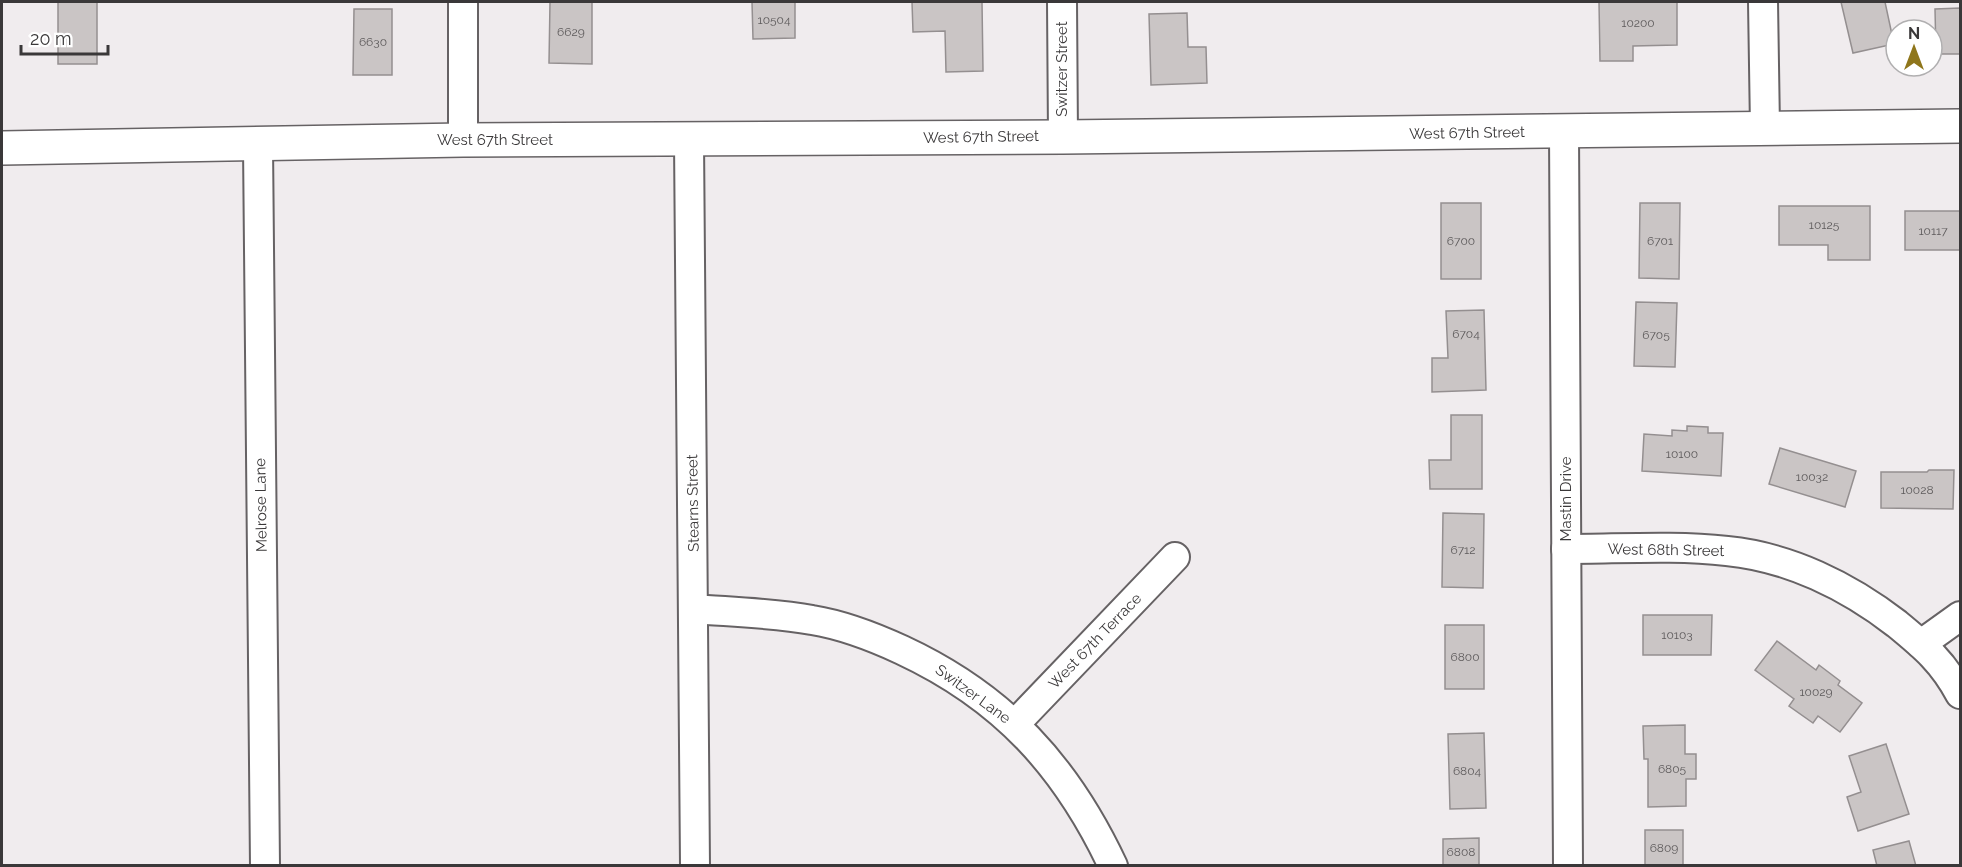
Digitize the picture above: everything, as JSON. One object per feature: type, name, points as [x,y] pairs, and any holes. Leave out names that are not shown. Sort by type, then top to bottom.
[{"type":"street","points":[[463,2],[463,140]]},
{"type":"street","name":"Switzer Street","points":[[1062,2],[1063,136]]},
{"type":"street","points":[[1763,2],[1765,128]]},
{"type":"street","name":"West 67th Street","points":[[2,148],[463,140],[1564,132],[1960,126]]},
{"type":"street","name":"Mastin Drive","points":[[1564,132],[1568,866]]},
{"type":"street","name":"Stearns Street","points":[[689,140],[695,866]]},
{"type":"street","name":"Melrose Lane","points":[[258,145],[265,866]]},
{"type":"street","name":"West 68th Street","points":[[1566,549],[1727,551],[1785,563],[1825,578],[1880,611],[1921,644],[1948,670],[1960,694]]},
{"type":"street","name":"West 67th Terrace","points":[[1015,724],[1175,557]]},
{"type":"street","name":"Switzer Lane","points":[[694,609],[812,620],[873,637],[938,667],[991,703],[1043,752],[1081,803],[1113,866]]},
{"type":"street","points":[[1921,644],[1960,616]]},
{"type":"building","points":[[58,2],[97,2],[97,64],[58,64]]},
{"type":"building","points":[[550,2],[592,2],[592,64],[549,63]]},
{"type":"building","points":[[752,2],[795,2],[795,38],[753,39]]},
{"type":"building","points":[[912,2],[982,2],[983,71],[946,72],[945,31],[913,32]]},
{"type":"building","points":[[1599,2],[1677,2],[1677,45],[1633,46],[1633,61],[1600,61]]},
{"type":"building","points":[[1841,2],[1885,2],[1888,18],[1884,18],[1884,46],[1853,53]]},
{"type":"building","points":[[1960,8],[1960,54],[1944,54],[1944,18],[1935,18],[1935,9]]},
{"type":"building","points":[[354,9],[392,9],[392,75],[353,75]]},
{"type":"building","points":[[1187,13],[1188,47],[1206,47],[1207,83],[1151,85],[1149,14]]},
{"type":"building","points":[[1441,203],[1481,203],[1481,279],[1441,279]]},
{"type":"building","points":[[1640,203],[1680,203],[1679,279],[1639,278]]},
{"type":"building","points":[[1779,206],[1870,206],[1870,260],[1828,260],[1828,245],[1779,245]]},
{"type":"building","points":[[1905,211],[1960,211],[1960,250],[1905,250]]},
{"type":"building","points":[[1636,302],[1677,303],[1675,367],[1634,366]]},
{"type":"building","points":[[1484,310],[1486,390],[1432,392],[1432,358],[1448,358],[1446,311]]},
{"type":"building","points":[[1451,415],[1482,415],[1482,489],[1430,489],[1429,460],[1451,460]]},
{"type":"building","points":[[1687,426],[1708,427],[1708,433],[1723,433],[1721,476],[1642,471],[1644,434],[1672,436],[1672,430],[1687,431]]},
{"type":"building","points":[[1780,448],[1856,471],[1845,507],[1769,484]]},
{"type":"building","points":[[1929,470],[1954,470],[1953,509],[1881,508],[1881,472],[1927,472]]},
{"type":"building","points":[[1443,513],[1484,514],[1483,588],[1442,587]]},
{"type":"building","points":[[1643,615],[1712,615],[1711,655],[1643,655]]},
{"type":"building","points":[[1445,625],[1484,625],[1484,689],[1445,689]]},
{"type":"building","points":[[1777,641],[1816,670],[1819,665],[1840,681],[1838,685],[1862,703],[1840,732],[1818,716],[1813,723],[1789,706],[1794,699],[1755,670]]},
{"type":"building","points":[[1685,725],[1685,754],[1696,754],[1696,779],[1686,779],[1686,806],[1648,807],[1648,759],[1644,759],[1643,726]]},
{"type":"building","points":[[1484,733],[1486,808],[1450,809],[1448,734]]},
{"type":"building","points":[[1886,744],[1909,814],[1858,831],[1847,797],[1861,792],[1849,756]]},
{"type":"building","points":[[1645,830],[1683,830],[1683,866],[1645,866]]},
{"type":"building","points":[[1479,838],[1479,866],[1443,866],[1443,839]]},
{"type":"building","points":[[1909,841],[1916,866],[1877,866],[1873,850]]}]
